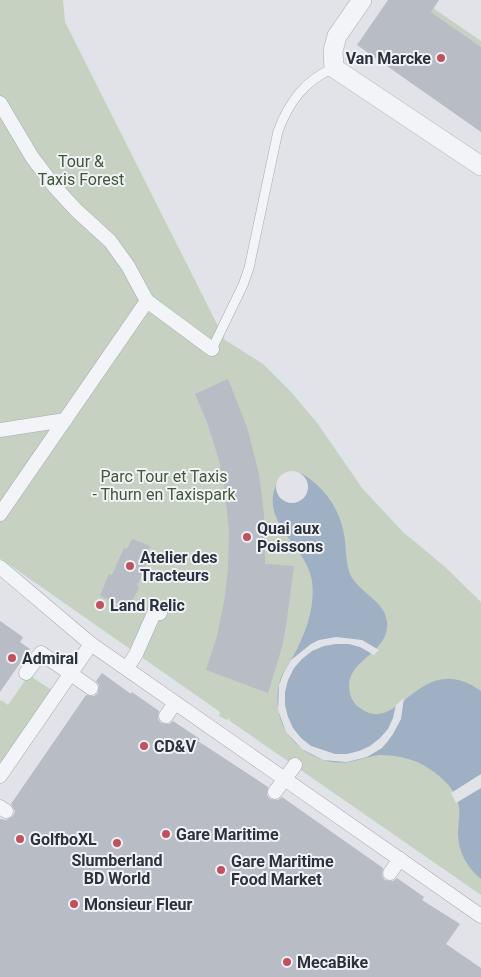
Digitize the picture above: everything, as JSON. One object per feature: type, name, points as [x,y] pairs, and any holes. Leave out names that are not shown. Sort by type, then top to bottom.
[{"type":"street","points":[[362,0],[337,36],[333,51],[334,68],[481,166]]},
{"type":"street","points":[[0,103],[32,157],[59,192],[110,242],[128,266],[147,301],[212,349]]},
{"type":"street","points":[[0,514],[147,301]]},
{"type":"street","points":[[0,430],[65,420]]},
{"type":"street","points":[[0,568],[91,644],[481,916]]},
{"type":"street","points":[[127,668],[136,654],[155,611],[160,613]]},
{"type":"street","points":[[0,776],[91,644]]},
{"type":"street","points":[[26,673],[41,653],[91,688]]},
{"type":"street","points":[[166,716],[175,703]]},
{"type":"street","points":[[275,792],[295,765]]},
{"type":"street","points":[[390,873],[400,859]]},
{"type":"lane","points":[[212,349],[243,285],[278,131],[284,115],[294,99],[308,83],[320,73],[334,68]]},
{"type":"green space","name":"Parc Tour et Taxis - Thurn en Taxispark","points":[[0,0],[63,0],[65,22],[225,340],[263,364],[292,393],[318,424],[362,488],[403,532],[444,566],[481,602],[481,895],[230,721],[229,718],[227,720],[219,716],[220,712],[0,558]]},
{"type":"green space","points":[[433,8],[481,41],[481,47],[431,12]]},
{"type":"green space","points":[[29,675],[53,691],[0,766],[0,702],[1,700],[8,705]]},
{"type":"water","points":[[290,472],[298,472],[307,477],[322,490],[332,503],[344,532],[350,574],[354,581],[384,611],[387,619],[387,628],[379,646],[357,666],[352,674],[349,682],[350,693],[355,704],[374,714],[387,712],[426,685],[441,679],[460,680],[481,691],[481,879],[468,864],[458,840],[459,811],[456,797],[445,781],[434,772],[413,760],[402,757],[377,755],[354,761],[326,761],[301,748],[284,727],[279,712],[278,688],[283,673],[305,631],[310,615],[313,589],[308,568],[302,556],[278,522],[274,510],[273,497],[277,483],[282,476]]},
{"type":"pier","points":[[292,471],[303,476],[308,487],[303,498],[292,503],[281,498],[276,487],[281,476]]},
{"type":"pier","points":[[336,637],[362,640],[379,650],[374,655],[360,647],[349,644],[324,646],[312,651],[294,668],[285,692],[285,705],[293,728],[301,738],[311,746],[335,754],[359,751],[370,746],[388,729],[396,705],[404,698],[401,719],[393,734],[382,748],[367,757],[347,762],[323,760],[302,749],[286,732],[278,710],[279,685],[291,660],[311,644],[319,640]]},
{"type":"pier","points":[[481,774],[481,788],[456,803],[451,793]]},
{"type":"building","points":[[388,0],[439,0],[431,12],[481,47],[481,132],[357,45]]},
{"type":"building","name":"Quai aux Poissons","points":[[228,379],[247,427],[259,474],[264,514],[265,564],[294,566],[282,647],[268,693],[206,670],[217,636],[225,596],[229,531],[224,484],[219,460],[207,422],[195,394]]},
{"type":"building","name":"Atelier des Tracteurs","points":[[132,539],[150,546],[145,558],[148,559],[137,586],[139,587],[129,608],[100,596],[109,574],[112,575],[124,548],[127,549]]},
{"type":"building","name":"Admiral","points":[[0,621],[23,637],[20,642],[30,649],[0,692]]},
{"type":"building","name":"Gare Maritime","points":[[102,673],[159,711],[158,719],[161,723],[169,724],[173,721],[200,739],[198,741],[268,787],[267,795],[270,799],[278,800],[282,797],[383,868],[382,876],[385,880],[393,881],[397,878],[424,897],[422,900],[460,924],[446,944],[481,968],[481,977],[0,977],[0,819],[6,820],[13,816],[15,811],[11,804],[86,695],[94,696],[98,693],[99,685],[96,681]]},
{"type":"place","name":"Van Marcke","points":[[441,58]]},
{"type":"place","name":"Quai aux Poissons","points":[[247,537]]},
{"type":"place","name":"Atelier des Tracteurs","points":[[130,566]]},
{"type":"place","name":"Land Relic","points":[[100,605]]},
{"type":"place","name":"Admiral","points":[[12,658]]},
{"type":"place","name":"CD&V","points":[[144,746]]},
{"type":"place","name":"Gare Maritime","points":[[166,834]]},
{"type":"place","name":"GolfboXL","points":[[20,839]]},
{"type":"place","name":"Slumberland BD World","points":[[117,843]]},
{"type":"place","name":"Gare Maritime Food Market","points":[[221,870]]},
{"type":"place","name":"Monsieur Fleur","points":[[74,904]]},
{"type":"place","name":"MecaBike","points":[[287,962]]},
{"type":"park label","name":"Tour & Taxis Forest","points":[[81,170]]}]
